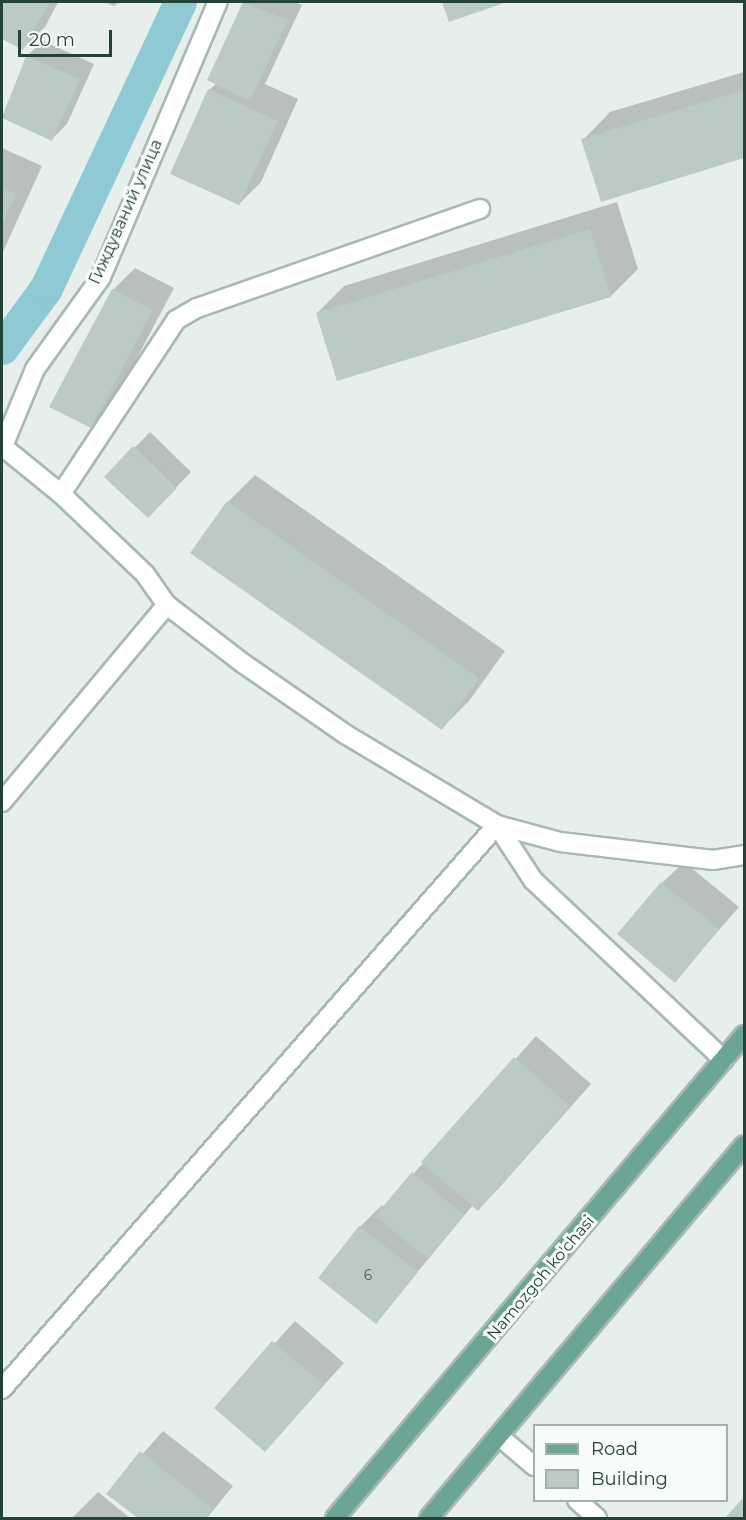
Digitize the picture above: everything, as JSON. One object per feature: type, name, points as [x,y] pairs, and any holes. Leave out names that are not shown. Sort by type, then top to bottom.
[{"type":"main road","name":"Namozgoh ko'chasi","points":[[335,1518],[744,1035]]},
{"type":"main road","points":[[429,1518],[500,1437],[744,1145]]},
{"type":"street","name":"Гиждуваний улица","points":[[2,446],[35,369],[100,277],[218,2]]},
{"type":"street","points":[[61,494],[176,320],[197,308],[480,208]]},
{"type":"street","points":[[2,446],[61,494],[146,574],[167,605],[345,734],[496,825],[572,843],[713,860],[744,855]]},
{"type":"street","points":[[2,802],[167,605]]},
{"type":"street","points":[[496,825],[533,880],[724,1060]]},
{"type":"street","points":[[2,1389],[496,825]]},
{"type":"street","points":[[500,1437],[533,1465]]},
{"type":"street","points":[[579,1502],[597,1518]]},
{"type":"building","points":[[2,2],[50,2],[23,50],[2,39]]},
{"type":"building","points":[[243,2],[288,20],[250,101],[207,80]]},
{"type":"building","points":[[442,2],[507,2],[449,22]]},
{"type":"building","points":[[26,56],[80,79],[52,141],[2,118]]},
{"type":"building","points":[[208,89],[278,121],[239,205],[170,174]]},
{"type":"building","points":[[744,90],[744,158],[601,202],[581,139]]},
{"type":"building","points":[[2,187],[16,194],[2,225]]},
{"type":"building","points":[[590,229],[611,297],[337,381],[316,313]]},
{"type":"building","points":[[112,289],[153,310],[91,428],[49,407]]},
{"type":"building","points":[[133,446],[177,488],[148,518],[104,477]]},
{"type":"building","points":[[227,501],[479,678],[442,730],[190,553]]},
{"type":"building","points":[[661,882],[719,929],[675,983],[617,934]]},
{"type":"building","points":[[514,1057],[570,1106],[478,1211],[421,1162]]},
{"type":"building","points":[[412,1172],[464,1215],[428,1259],[375,1216]]},
{"type":"building","points":[[359,1226],[418,1272],[376,1324],[318,1278]]},
{"type":"building","points":[[272,1341],[324,1385],[265,1452],[214,1408]]},
{"type":"building","points":[[140,1451],[213,1509],[205,1518],[138,1518],[106,1494]]},
{"type":"building","points":[[744,1497],[744,1518],[725,1518]]},
{"type":"waterway","points":[[2,348],[46,288],[180,2]]}]
